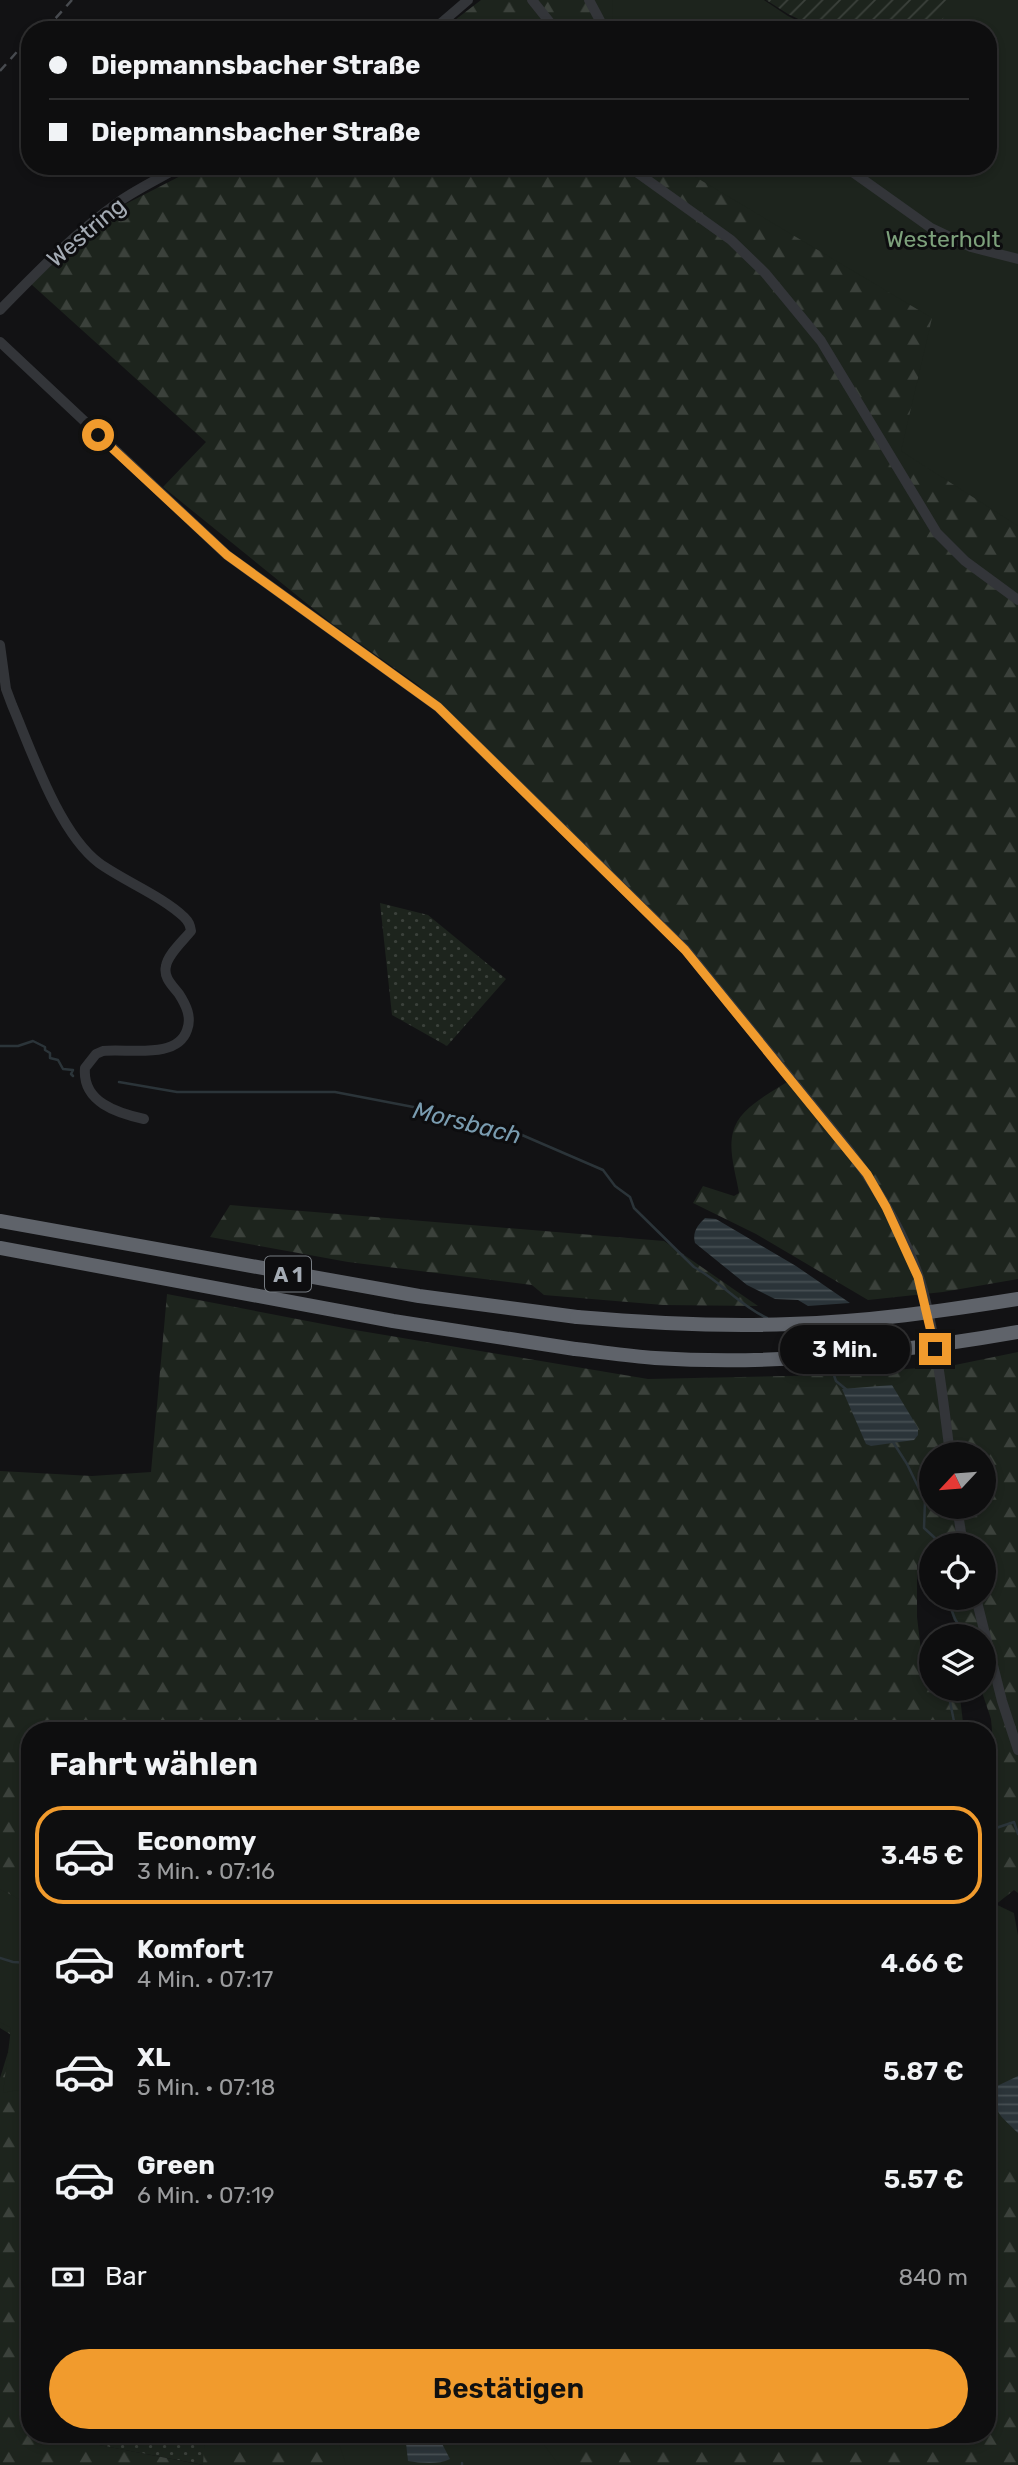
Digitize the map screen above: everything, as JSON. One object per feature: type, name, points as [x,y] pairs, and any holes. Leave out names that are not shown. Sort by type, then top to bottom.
[{"type":"highway","name":"A 1","points":[[0,1221],[406,1294],[578,1317],[681,1324],[790,1324],[936,1312],[1018,1299]]},
{"type":"highway","name":"A 1","points":[[0,1248],[393,1321],[575,1349],[656,1358],[746,1360],[891,1351],[1018,1332]]},
{"type":"street","points":[[444,21],[468,0]]},
{"type":"street","points":[[532,0],[549,21]]},
{"type":"street","points":[[589,0],[600,21]]},
{"type":"street","name":"Westring","points":[[0,310],[108,210],[164,175]]},
{"type":"street","points":[[641,175],[731,240],[765,272],[821,341],[937,533],[965,561],[1018,600]]},
{"type":"street","points":[[857,175],[944,236],[971,247],[1018,259]]},
{"type":"street","points":[[0,342],[227,555],[438,707],[685,950],[851,1153],[886,1207],[922,1290],[939,1370],[948,1442]]},
{"type":"street","points":[[0,645],[8,697],[73,836],[99,863],[178,912],[190,925],[191,931],[165,967],[167,979],[188,1012],[189,1023],[183,1038],[172,1046],[159,1049],[103,1051],[89,1060],[85,1068],[86,1084],[98,1101],[114,1111],[144,1119]]},
{"type":"street","points":[[979,1610],[1018,1750]]},
{"type":"green space","points":[[481,0],[615,0],[614,21],[454,21]]},
{"type":"green space","points":[[613,0],[764,0],[798,21],[612,21]]},
{"type":"green space","points":[[766,0],[948,0],[942,21],[802,21]]},
{"type":"green space","name":"Westerholt","points":[[945,0],[1018,0],[1018,526],[901,451],[932,318],[692,175],[997,175],[997,21],[939,21]]},
{"type":"green space","points":[[182,175],[698,175],[936,318],[1018,522],[1018,1279],[943,1292],[868,1300],[756,1234],[693,1203],[703,1186],[734,1196],[739,1193],[731,1147],[736,1123],[749,1108],[793,1078],[687,946],[418,685],[331,623],[163,487],[206,442],[31,284],[110,212]]},
{"type":"green space","points":[[380,903],[428,915],[506,979],[447,1046],[392,1015]]},
{"type":"green space","points":[[230,1205],[664,1241],[758,1306],[663,1305],[544,1295],[532,1285],[348,1262],[210,1237]]},
{"type":"green space","points":[[167,1294],[349,1329],[648,1379],[834,1375],[955,1365],[1018,1352],[1018,1893],[1014,1890],[996,1904],[996,1722],[991,1722],[985,1701],[996,1701],[996,1624],[962,1624],[954,1621],[950,1610],[996,1610],[996,1533],[919,1533],[919,1701],[960,1701],[963,1722],[21,1722],[21,2443],[89,2443],[203,2465],[0,2465],[0,2078],[13,2036],[0,2028],[0,1471],[92,1476],[151,1472]]},
{"type":"green space","points":[[0,1889],[21,1900],[21,2091],[3,2093],[11,2028],[0,2022]]},
{"type":"green space","points":[[996,1904],[1014,1913],[1018,1935],[1018,2184],[1016,2174],[1007,2169],[996,2169]]},
{"type":"green space","points":[[996,2009],[1018,2133],[1018,2465],[203,2465],[204,2443],[996,2443]]},
{"type":"green space","points":[[88,2443],[205,2443],[204,2465]]},
{"type":"green space","points":[[339,2443],[543,2443],[559,2465],[346,2465]]},
{"type":"shaded area","points":[[705,1218],[716,1219],[796,1266],[850,1303],[808,1306],[798,1300],[775,1299],[747,1285],[695,1243],[695,1232]]},
{"type":"shaded area","points":[[892,1385],[918,1428],[918,1435],[914,1440],[871,1446],[866,1444],[842,1389]]},
{"type":"shaded area","points":[[1018,2076],[1018,2133],[998,2112],[997,2086]]},
{"type":"shaded area","points":[[406,2443],[442,2443],[450,2459],[435,2463],[408,2461]]},
{"type":"waterway","name":"Morsbach","points":[[0,1046],[18,1046],[33,1041],[45,1047],[50,1058],[58,1060],[63,1069],[73,1070],[73,1076]]},
{"type":"waterway","name":"Morsbach","points":[[119,1082],[177,1092],[335,1092],[429,1110],[515,1132],[603,1170],[615,1186],[630,1197],[634,1208],[694,1267],[747,1307],[767,1318]]},
{"type":"waterway","name":"Morsbach","points":[[807,1341],[822,1350]]},
{"type":"waterway","name":"Morsbach","points":[[829,1361],[836,1381],[847,1390]]},
{"type":"waterway","name":"Morsbach","points":[[893,1442],[925,1501],[924,1528],[930,1533]]},
{"type":"waterway","name":"Morsbach","points":[[952,1610],[958,1624]]},
{"type":"waterway","name":"Morsbach","points":[[950,1701],[954,1722]]},
{"type":"waterway","points":[[996,1828],[1014,1822],[1018,1834]]},
{"type":"waterway","points":[[0,1958],[21,1962]]},
{"type":"railway","points":[[53,21],[72,0]]},
{"type":"railway","points":[[0,71],[21,47]]},
{"type":"route","points":[[98,435],[227,555],[438,707],[685,950],[867,1174],[886,1207],[918,1277],[935,1349]]}]
